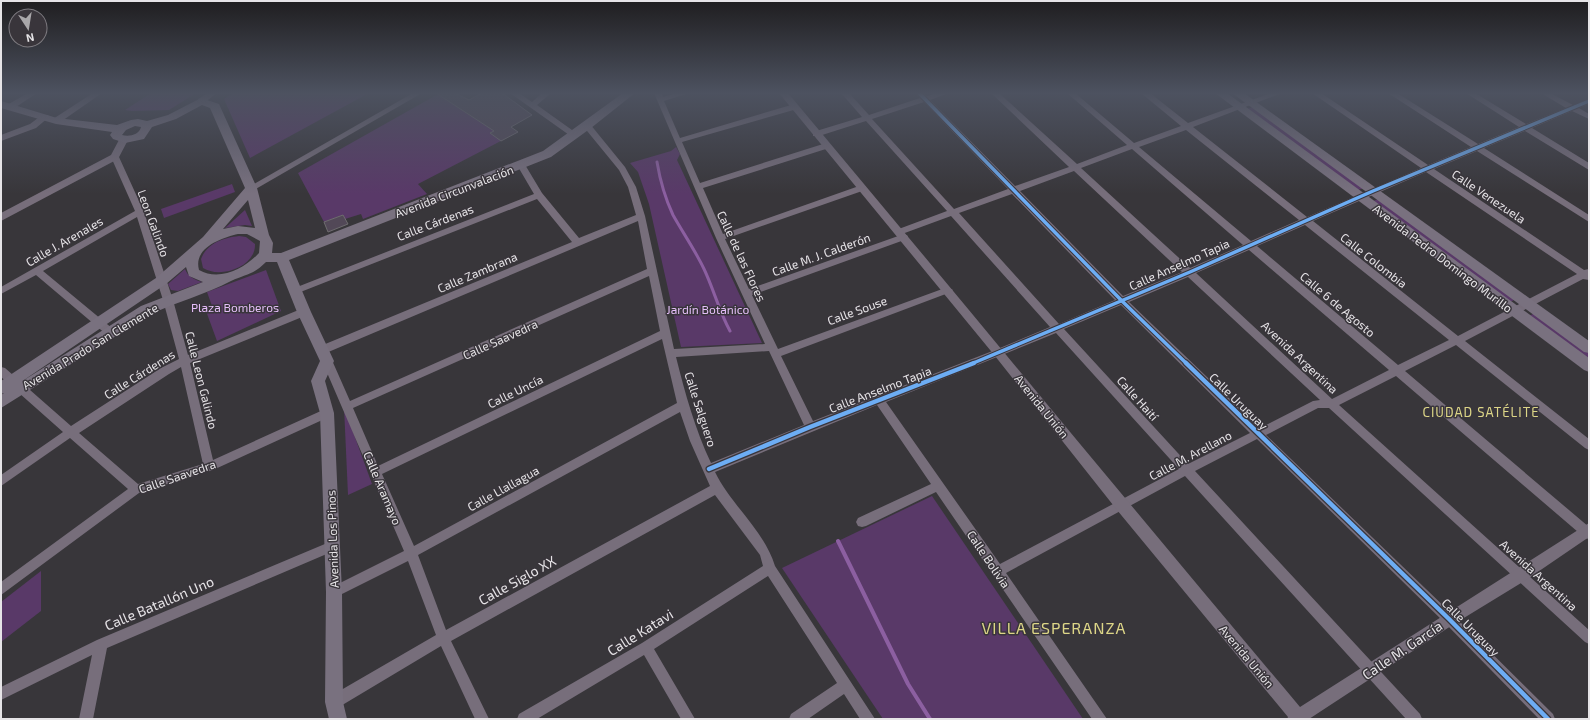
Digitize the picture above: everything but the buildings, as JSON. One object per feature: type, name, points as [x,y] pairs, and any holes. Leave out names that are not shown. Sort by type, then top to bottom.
[{"type":"main road","points":[[84,127],[121,135],[139,136],[146,131],[147,127]]},
{"type":"main road","points":[[121,135],[128,127]]},
{"type":"main road","points":[[224,127],[251,188],[264,236],[268,245],[263,257],[249,270],[226,279],[213,280],[202,278],[195,274],[191,267],[192,259],[201,246],[251,188]]},
{"type":"main road","name":"Avenida Circunvalación","points":[[263,257],[282,258],[521,165],[547,154],[586,127]]},
{"type":"main road","name":"Avenida Pedro Domingo Murillo","points":[[1266,127],[1589,366]]},
{"type":"main road","name":"Avenida Pedro Domingo Murillo","points":[[1284,127],[1589,348]]},
{"type":"main road","points":[[201,246],[216,236],[238,230],[253,231],[264,236]]},
{"type":"main road","name":"Avenida Prado San Clemente","points":[[1,402],[11,386],[105,327],[201,246]]},
{"type":"main road","name":"Calle Aramayo","points":[[282,258],[304,312],[324,355]]},
{"type":"main road","name":"Avenida Prado San Clemente","points":[[105,327],[168,300],[226,279]]},
{"type":"main road","name":"Avenida Los Pinos","points":[[324,355],[318,381],[327,413],[334,592],[334,702],[338,719]]},
{"type":"street","points":[[1,138],[31,127]]},
{"type":"street","points":[[251,188],[359,127]]},
{"type":"street","points":[[564,127],[576,135]]},
{"type":"street","name":"Calle Salguero","points":[[587,127],[622,169],[632,187],[641,216],[665,333],[683,405],[695,441],[717,488],[766,552],[770,568],[868,719]]},
{"type":"street","name":"Calle de las Flores","points":[[672,127],[720,238],[810,427]]},
{"type":"street","points":[[678,141],[727,127]]},
{"type":"street","name":"Avenida Unión","points":[[810,127],[948,290],[1122,506],[1298,718]]},
{"type":"street","points":[[816,134],[839,127]]},
{"type":"street","name":"Calle Haití","points":[[874,127],[1415,719]]},
{"type":"street","name":"Calle Uruguay","points":[[952,127],[1122,301],[1449,619],[1548,719]]},
{"type":"street","name":"Avenida Argentina","points":[[1031,127],[1331,404],[1589,638]]},
{"type":"street","name":"Calle 6 de Agosto","points":[[1110,127],[1588,532]]},
{"type":"street","name":"Calle M. J. Calderón","points":[[746,294],[901,234],[952,212],[1185,127]]},
{"type":"street","name":"Calle Colombia","points":[[1188,127],[1589,445]]},
{"type":"street","name":"Calle Venezuela","points":[[1365,127],[1587,275]]},
{"type":"street","points":[[1445,127],[1589,219]]},
{"type":"street","name":"Calle Anselmo Tapia","points":[[709,469],[810,427],[999,353],[1190,272],[1360,196],[1477,147],[1530,127]]},
{"type":"street","points":[[1527,128],[1589,167]]},
{"type":"street","points":[[1,217],[114,157],[121,135]]},
{"type":"street","points":[[698,187],[826,146]]},
{"type":"street","name":"Leon Galindo","points":[[114,157],[140,212],[168,300]]},
{"type":"street","points":[[521,165],[539,195],[577,242]]},
{"type":"street","points":[[720,238],[862,188]]},
{"type":"street","name":"Calle Cárdenas","points":[[295,291],[539,195]]},
{"type":"street","name":"Calle J. Arenales","points":[[1,291],[140,212]]},
{"type":"street","name":"Calle Zambrana","points":[[324,355],[577,242],[641,216]]},
{"type":"street","points":[[36,270],[105,327]]},
{"type":"street","name":"Calle Saavedra","points":[[348,406],[652,271]]},
{"type":"street","name":"Calle M. Arellano","points":[[997,572],[1122,506],[1186,470],[1317,404],[1331,404],[1587,275]]},
{"type":"street","name":"Calle Souse","points":[[670,353],[773,350],[948,290]]},
{"type":"street","name":"Calle Leon Galindo","points":[[168,300],[185,361],[210,467]]},
{"type":"street","name":"Calle Cárdenas","points":[[1,481],[71,432],[165,371],[185,361],[304,312]]},
{"type":"street","name":"Calle Uncía","points":[[376,472],[665,333]]},
{"type":"street","name":"Calle Aramayo","points":[[324,355],[348,406],[411,553],[443,638],[482,719]]},
{"type":"street","points":[[1,371],[11,386],[71,432],[136,489]]},
{"type":"street","name":"Calle Bolivia","points":[[879,400],[1100,719]]},
{"type":"street","name":"Calle Llallagua","points":[[334,592],[411,553],[683,405]]},
{"type":"street","name":"Calle Saavedra","points":[[1,589],[136,489],[210,467],[327,413]]},
{"type":"street","points":[[862,522],[939,485]]},
{"type":"street","name":"Calle Siglo XX","points":[[334,702],[443,638],[717,488]]},
{"type":"street","name":"Calle M. García","points":[[1298,718],[1372,671],[1449,619],[1588,532]]},
{"type":"street","name":"Calle Batallón Uno","points":[[1,694],[101,644],[332,546]]},
{"type":"street","name":"Calle Katavi","points":[[524,719],[646,647],[770,568]]},
{"type":"street","points":[[86,719],[101,644]]},
{"type":"street","points":[[646,647],[688,719]]},
{"type":"street","points":[[796,719],[846,685]]},
{"type":"street","points":[[330,719],[334,702]]},
{"type":"green space","points":[[236,127],[307,127],[250,158]]},
{"type":"green space","points":[[380,127],[512,127],[518,132],[418,184],[427,194],[363,219],[361,214],[345,219],[343,215],[324,222],[298,173]]},
{"type":"green space","points":[[1271,127],[1280,127],[1364,188],[1358,190]]},
{"type":"green space","name":"Jardín Botánico","points":[[676,147],[680,154],[677,160],[762,343],[681,347],[649,204],[638,172],[630,163],[671,151]]},
{"type":"green space","points":[[232,184],[235,192],[164,218],[161,209]]},
{"type":"green space","points":[[1379,199],[1516,299],[1510,302],[1373,201]]},
{"type":"green space","points":[[245,210],[252,226],[245,225],[225,228]]},
{"type":"green space","points":[[239,236],[246,237],[255,244],[254,252],[250,259],[236,269],[227,271],[210,271],[203,268],[201,259],[211,245],[227,238]]},
{"type":"green space","points":[[185,269],[192,278],[202,282],[178,291],[171,290],[168,284]]},
{"type":"green space","name":"Plaza Bomberos","points":[[266,270],[281,311],[217,341],[206,311],[212,306],[207,292]]},
{"type":"green space","points":[[1535,313],[1589,353],[1589,361],[1529,316]]},
{"type":"green space","points":[[344,407],[372,484],[348,495]]},
{"type":"green space","points":[[932,496],[1083,719],[883,719],[782,568]]},
{"type":"green space","points":[[41,571],[41,611],[1,642],[1,602]]},
{"type":"waterway","points":[[657,162],[663,189],[670,209],[704,269],[730,331]]},
{"type":"waterway","points":[[838,541],[908,684],[930,719]]},
{"type":"cycle path","points":[[952,127],[1122,301],[1449,619],[1548,719]]},
{"type":"cycle path","points":[[709,469],[810,427],[999,353],[1190,272],[1373,191],[1528,127]]},
{"type":"district","name":"CIUDAD SATÉLITE","points":[[1481,412]]},
{"type":"district","name":"VILLA ESPERANZA","points":[[1054,627]]}]
